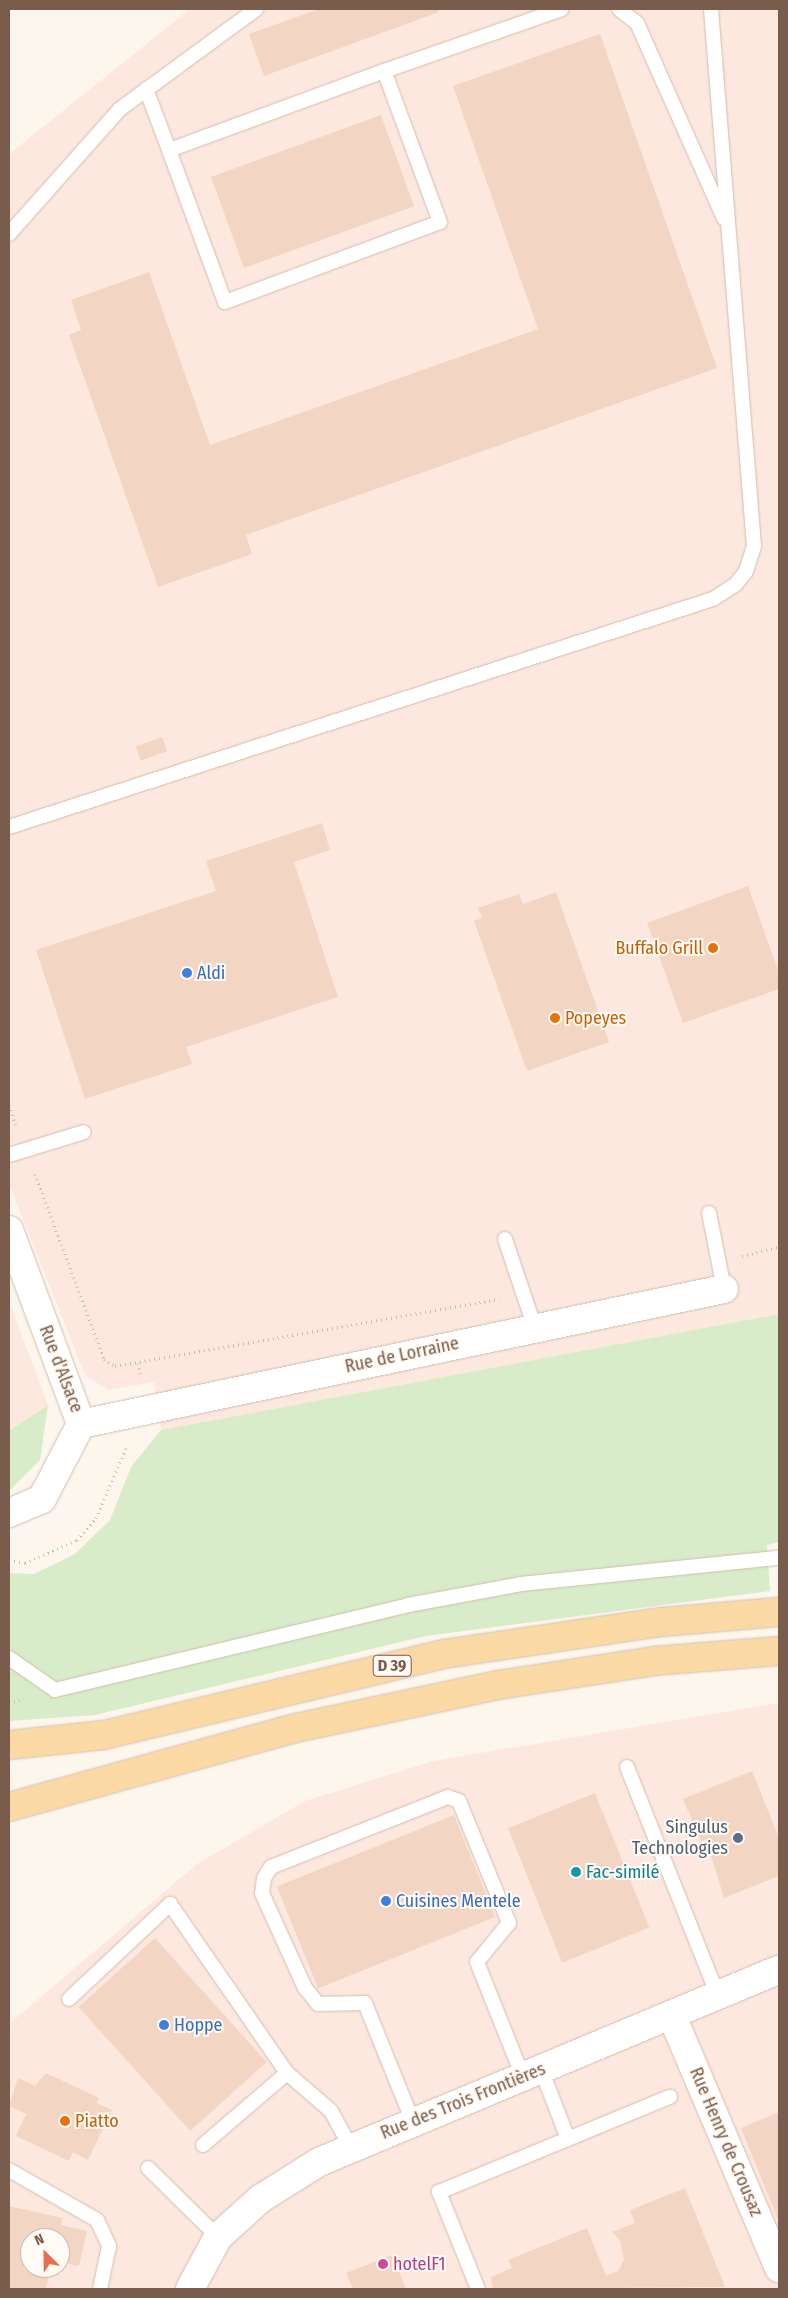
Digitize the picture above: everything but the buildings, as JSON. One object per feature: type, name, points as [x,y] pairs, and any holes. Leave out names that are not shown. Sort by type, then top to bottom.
[{"type":"main road","name":"D 39","points":[[9,1745],[104,1735],[444,1654],[662,1622],[779,1612]]},
{"type":"main road","name":"D 39","points":[[9,1807],[296,1728],[498,1685],[654,1661],[779,1651]]},
{"type":"street","name":"Rue d'Alsace","points":[[9,1230],[81,1424],[42,1499],[9,1513]]},
{"type":"street","name":"Rue de Lorraine","points":[[81,1424],[146,1407],[724,1289]]},
{"type":"street","name":"Rue des Trois Frontières","points":[[190,2289],[218,2237],[260,2199],[319,2162],[779,1970]]},
{"type":"street","name":"Rue Henry de Crousaz","points":[[672,2016],[779,2268]]},
{"type":"lane","points":[[9,234],[120,109],[256,9]]},
{"type":"lane","points":[[169,150],[384,71],[562,9]]},
{"type":"lane","points":[[619,9],[637,22],[728,227]]},
{"type":"lane","points":[[9,827],[713,599],[736,584],[746,571],[754,546],[711,9]]},
{"type":"lane","points":[[146,90],[224,302],[440,222],[384,71]]},
{"type":"lane","points":[[9,1155],[84,1132]]},
{"type":"lane","points":[[708,1213],[724,1289]]},
{"type":"lane","points":[[506,1239],[535,1328]]},
{"type":"lane","points":[[9,1658],[55,1690],[408,1605],[521,1584],[779,1558]]},
{"type":"lane","points":[[627,1767],[718,1996]]},
{"type":"lane","points":[[413,2122],[365,2003],[318,2004],[304,1988],[262,1893],[264,1878],[271,1867],[448,1797],[459,1801],[509,1923],[476,1962],[532,2073],[568,2139]]},
{"type":"lane","points":[[69,1999],[170,1904],[287,2073],[331,2111],[351,2148]]},
{"type":"lane","points":[[203,2146],[287,2073]]},
{"type":"lane","points":[[478,2289],[439,2192],[670,2097]]},
{"type":"lane","points":[[148,2168],[218,2237]]},
{"type":"lane","points":[[9,2170],[97,2220],[109,2246],[100,2289]]},
{"type":"path","points":[[9,1105],[104,1359],[114,1366],[524,1294]]},
{"type":"path","points":[[718,1260],[779,1247]]},
{"type":"path","points":[[9,1560],[34,1560],[77,1540],[96,1518],[126,1447],[149,1430],[138,1363]]},
{"type":"shaded area","points":[[190,9],[779,9],[779,1314],[161,1430],[154,1382],[108,1390],[85,1375],[9,1184],[9,154]]},
{"type":"shaded area","points":[[9,1301],[48,1405],[9,1431]]},
{"type":"shaded area","points":[[779,1703],[779,2289],[9,2289],[9,2024],[197,1864],[305,1801],[433,1761]]},
{"type":"green space","points":[[779,1314],[779,1542],[767,1545],[770,1591],[426,1636],[95,1715],[9,1721],[9,1573],[34,1574],[75,1554],[110,1520],[131,1467],[161,1430]]},
{"type":"green space","points":[[48,1405],[40,1460],[9,1491],[9,1431]]},
{"type":"place","name":"Buffalo Grill","points":[[713,948]]},
{"type":"place","name":"Aldi","points":[[187,973]]},
{"type":"place","name":"Popeyes","points":[[555,1018]]},
{"type":"place","name":"Singulus Technologies","points":[[738,1838]]},
{"type":"place","name":"Fac-similé","points":[[576,1872]]},
{"type":"place","name":"Cuisines Mentele","points":[[386,1901]]},
{"type":"place","name":"Hoppe","points":[[164,2025]]},
{"type":"place","name":"Piatto","points":[[65,2121]]},
{"type":"place","name":"hotelF1","points":[[383,2264]]}]
